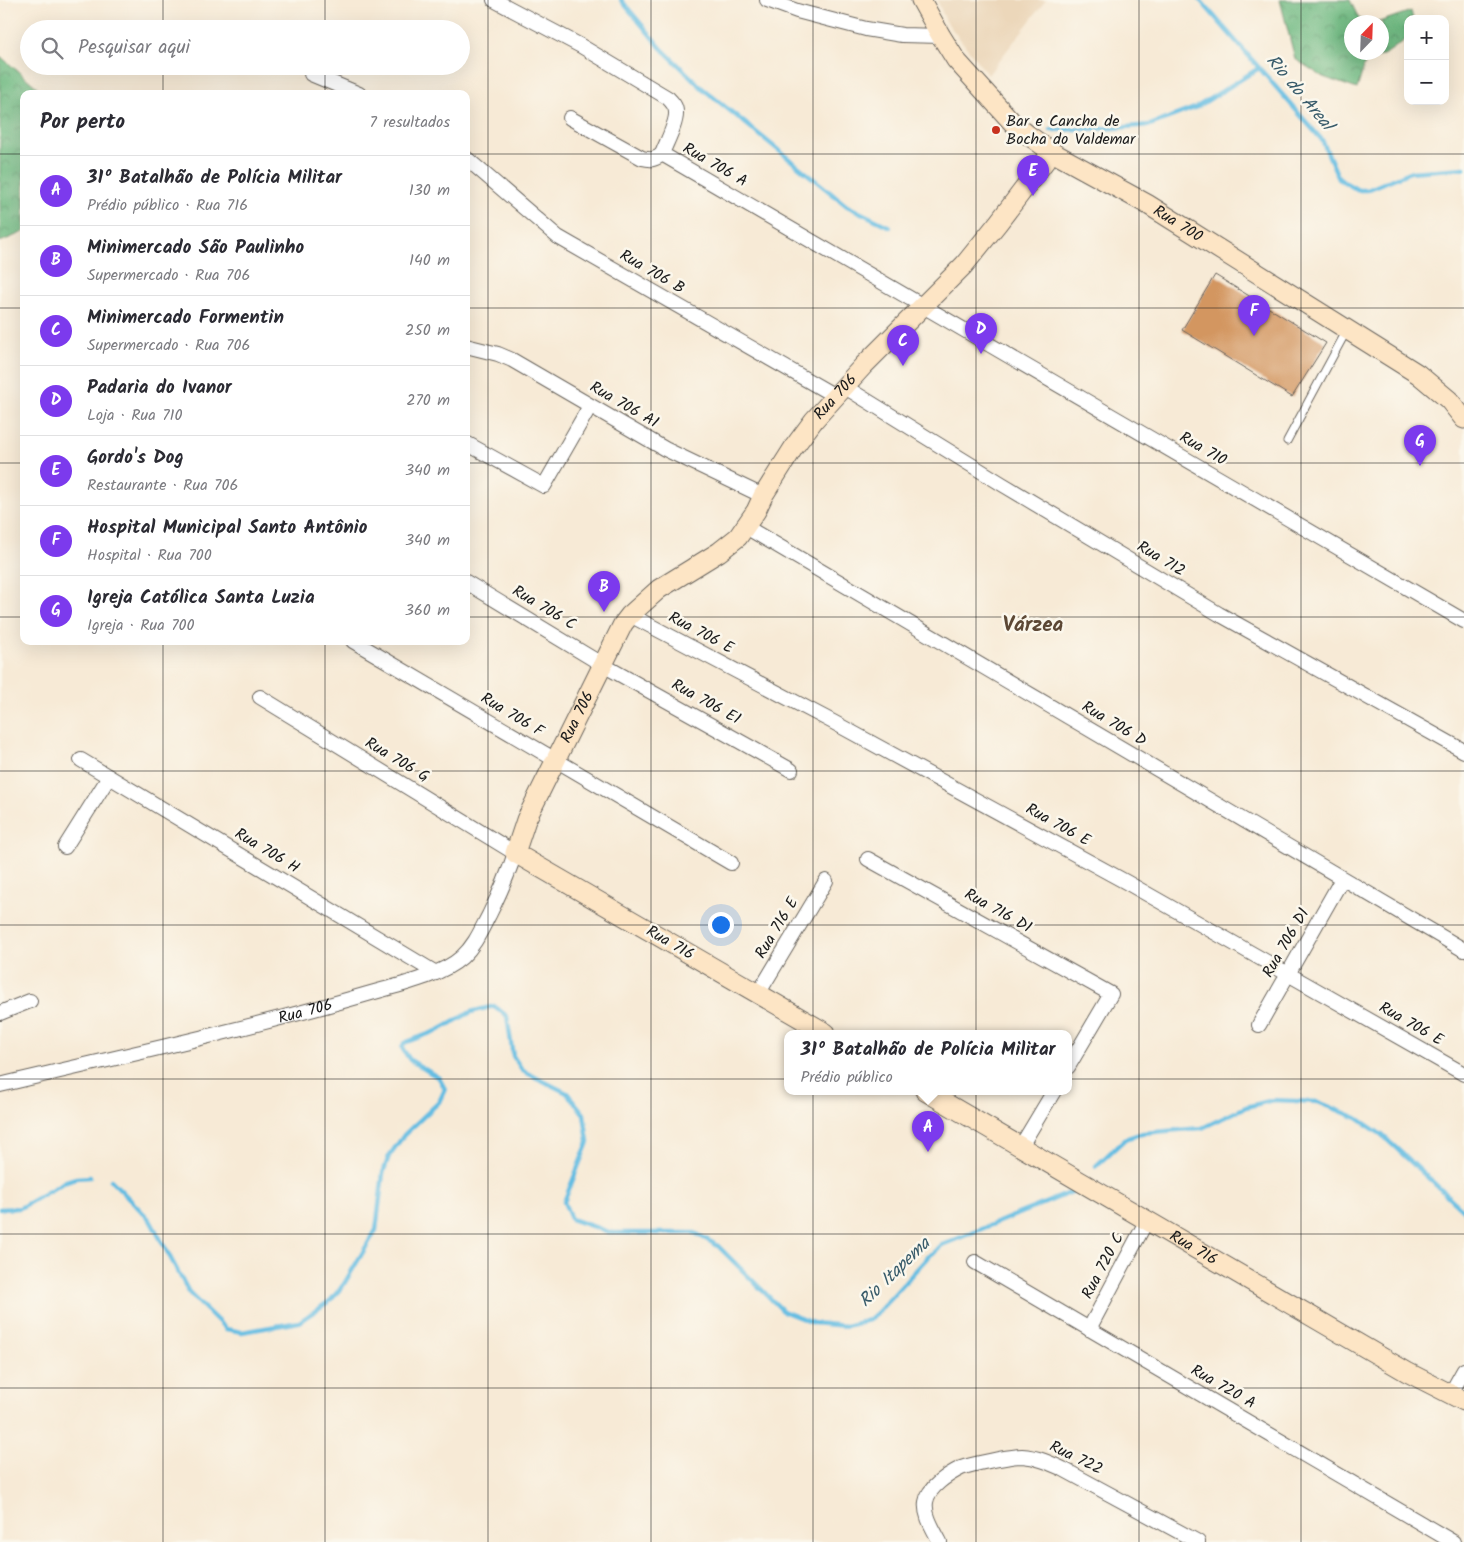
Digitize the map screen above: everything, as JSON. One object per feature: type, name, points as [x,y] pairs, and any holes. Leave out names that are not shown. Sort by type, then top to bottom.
[{"type":"street","name":"Rua 706 A","points":[[494,0],[581,46],[668,98],[674,104],[676,111],[675,119],[662,154],[924,306]]},
{"type":"street","points":[[767,0],[797,11],[866,29],[902,35],[941,36]]},
{"type":"street","name":"Rua 700","points":[[921,0],[956,60],[1012,122],[1028,136],[1052,152],[1147,204],[1418,374],[1448,400],[1464,418]]},
{"type":"street","points":[[313,75],[350,90]]},
{"type":"street","points":[[570,118],[642,158],[650,160],[662,154]]},
{"type":"street","name":"Rua 706","points":[[0,1085],[289,1016],[362,996],[436,973],[462,957],[477,939],[502,890],[526,820],[618,634],[630,615],[659,589],[729,544],[746,527],[803,432],[864,365],[964,265],[1052,152]]},
{"type":"street","name":"Rua 706 B","points":[[470,161],[558,238],[840,392]]},
{"type":"street","name":"Rua 710","points":[[924,306],[1464,621]]},
{"type":"street","name":"Rua 706 A1","points":[[470,347],[498,354],[512,360],[665,449],[763,496]]},
{"type":"street","name":"Rua 712","points":[[840,392],[1002,484],[1219,614],[1464,751]]},
{"type":"street","points":[[470,445],[544,486],[590,406]]},
{"type":"street","name":"Rua 706 D","points":[[746,527],[1464,950]]},
{"type":"street","name":"Rua 706 C","points":[[470,584],[603,665]]},
{"type":"street","name":"Rua 706 E","points":[[630,615],[833,722],[1126,882],[1464,1074]]},
{"type":"street","name":"Rua 706 F","points":[[360,645],[731,863]]},
{"type":"street","name":"Rua 706 E1","points":[[603,665],[792,770]]},
{"type":"street","name":"Rua 706 G","points":[[260,697],[515,852]]},
{"type":"street","name":"Rua 706 H","points":[[81,760],[436,973]]},
{"type":"street","points":[[66,847],[109,777]]},
{"type":"street","name":"Rua 716","points":[[515,852],[821,1030]]},
{"type":"street","name":"Rua 716 D1","points":[[868,859],[1111,994],[1072,1060]]},
{"type":"street","name":"Rua 706 D1","points":[[1260,1024],[1342,878]]},
{"type":"street","name":"Rua 716 E","points":[[758,994],[826,881]]},
{"type":"street","points":[[0,1013],[30,1001]]},
{"type":"street","name":"Rua 716","points":[[931,1095],[1407,1372],[1457,1398]]},
{"type":"street","points":[[1021,1146],[1052,1095]]},
{"type":"street","name":"Rua 720 C","points":[[1089,1329],[1147,1220]]},
{"type":"street","name":"Rua 720 A","points":[[975,1262],[1444,1540]]},
{"type":"street","points":[[1457,1398],[1464,1370]]},
{"type":"street","name":"Rua 722","points":[[940,1542],[927,1514],[926,1503],[927,1496],[937,1484],[962,1468],[1008,1457],[1022,1456],[1046,1461],[1063,1469],[1198,1542]]},
{"type":"lane","points":[[1287,441],[1347,330]]},
{"type":"shaded area","points":[[937,0],[1046,0],[988,75],[946,21]]},
{"type":"green space","points":[[1280,0],[1350,0],[1357,15],[1344,15],[1344,60],[1372,60],[1365,63],[1357,89],[1323,77],[1295,59]]},
{"type":"green space","points":[[1411,11],[1412,15],[1404,15],[1404,41],[1389,52],[1389,19]]},
{"type":"green space","points":[[0,56],[38,90],[20,90],[20,234],[0,242]]},
{"type":"building","points":[[1215,275],[1326,343],[1292,397],[1182,330]]},
{"type":"waterway","points":[[621,0],[661,48],[702,88],[847,206],[890,227]]},
{"type":"waterway","name":"Rio do Areal","points":[[1200,0],[1322,140],[1339,179],[1358,190],[1367,190],[1410,172],[1464,168]]},
{"type":"waterway","points":[[1051,130],[1150,125],[1197,107],[1259,68]]},
{"type":"waterway","name":"Rio Itapema","points":[[111,1180],[150,1220],[190,1294],[226,1329],[242,1332],[299,1322],[331,1300],[344,1284],[376,1230],[383,1173],[389,1156],[404,1135],[439,1102],[445,1089],[439,1078],[410,1060],[402,1048],[404,1043],[439,1030],[471,1012],[494,1006],[507,1016],[513,1056],[523,1071],[567,1093],[584,1114],[588,1142],[564,1202],[571,1219],[612,1233],[695,1233],[718,1246],[783,1311],[813,1323],[846,1326],[869,1320],[927,1258],[942,1245],[1072,1192]]},
{"type":"waterway","name":"Rio Itapema","points":[[1096,1166],[1125,1139],[1143,1133],[1202,1128],[1246,1107],[1273,1100],[1318,1102],[1357,1118],[1382,1135],[1464,1211]]},
{"type":"waterway","name":"Rio Itapema","points":[[0,1209],[20,1208],[66,1181],[90,1177]]},
{"type":"place","name":"Bar e Cancha de Bocha do Valdemar","points":[[996,130]]},
{"type":"place","name":"Gordo's Dog","points":[[1033,196]]},
{"type":"place","name":"Hospital Municipal Santo Antônio","points":[[1254,336]]},
{"type":"place","name":"Padaria do Ivanor","points":[[981,354]]},
{"type":"place","name":"Minimercado Formentin","points":[[903,366]]},
{"type":"place","name":"Igreja Católica Santa Luzia","points":[[1420,466]]},
{"type":"place","name":"Minimercado São Paulinho","points":[[604,612]]},
{"type":"place","name":"31º Batalhão de Polícia Militar","points":[[928,1152]]},
{"type":"district","name":"Várzea","points":[[1033,625]]}]
